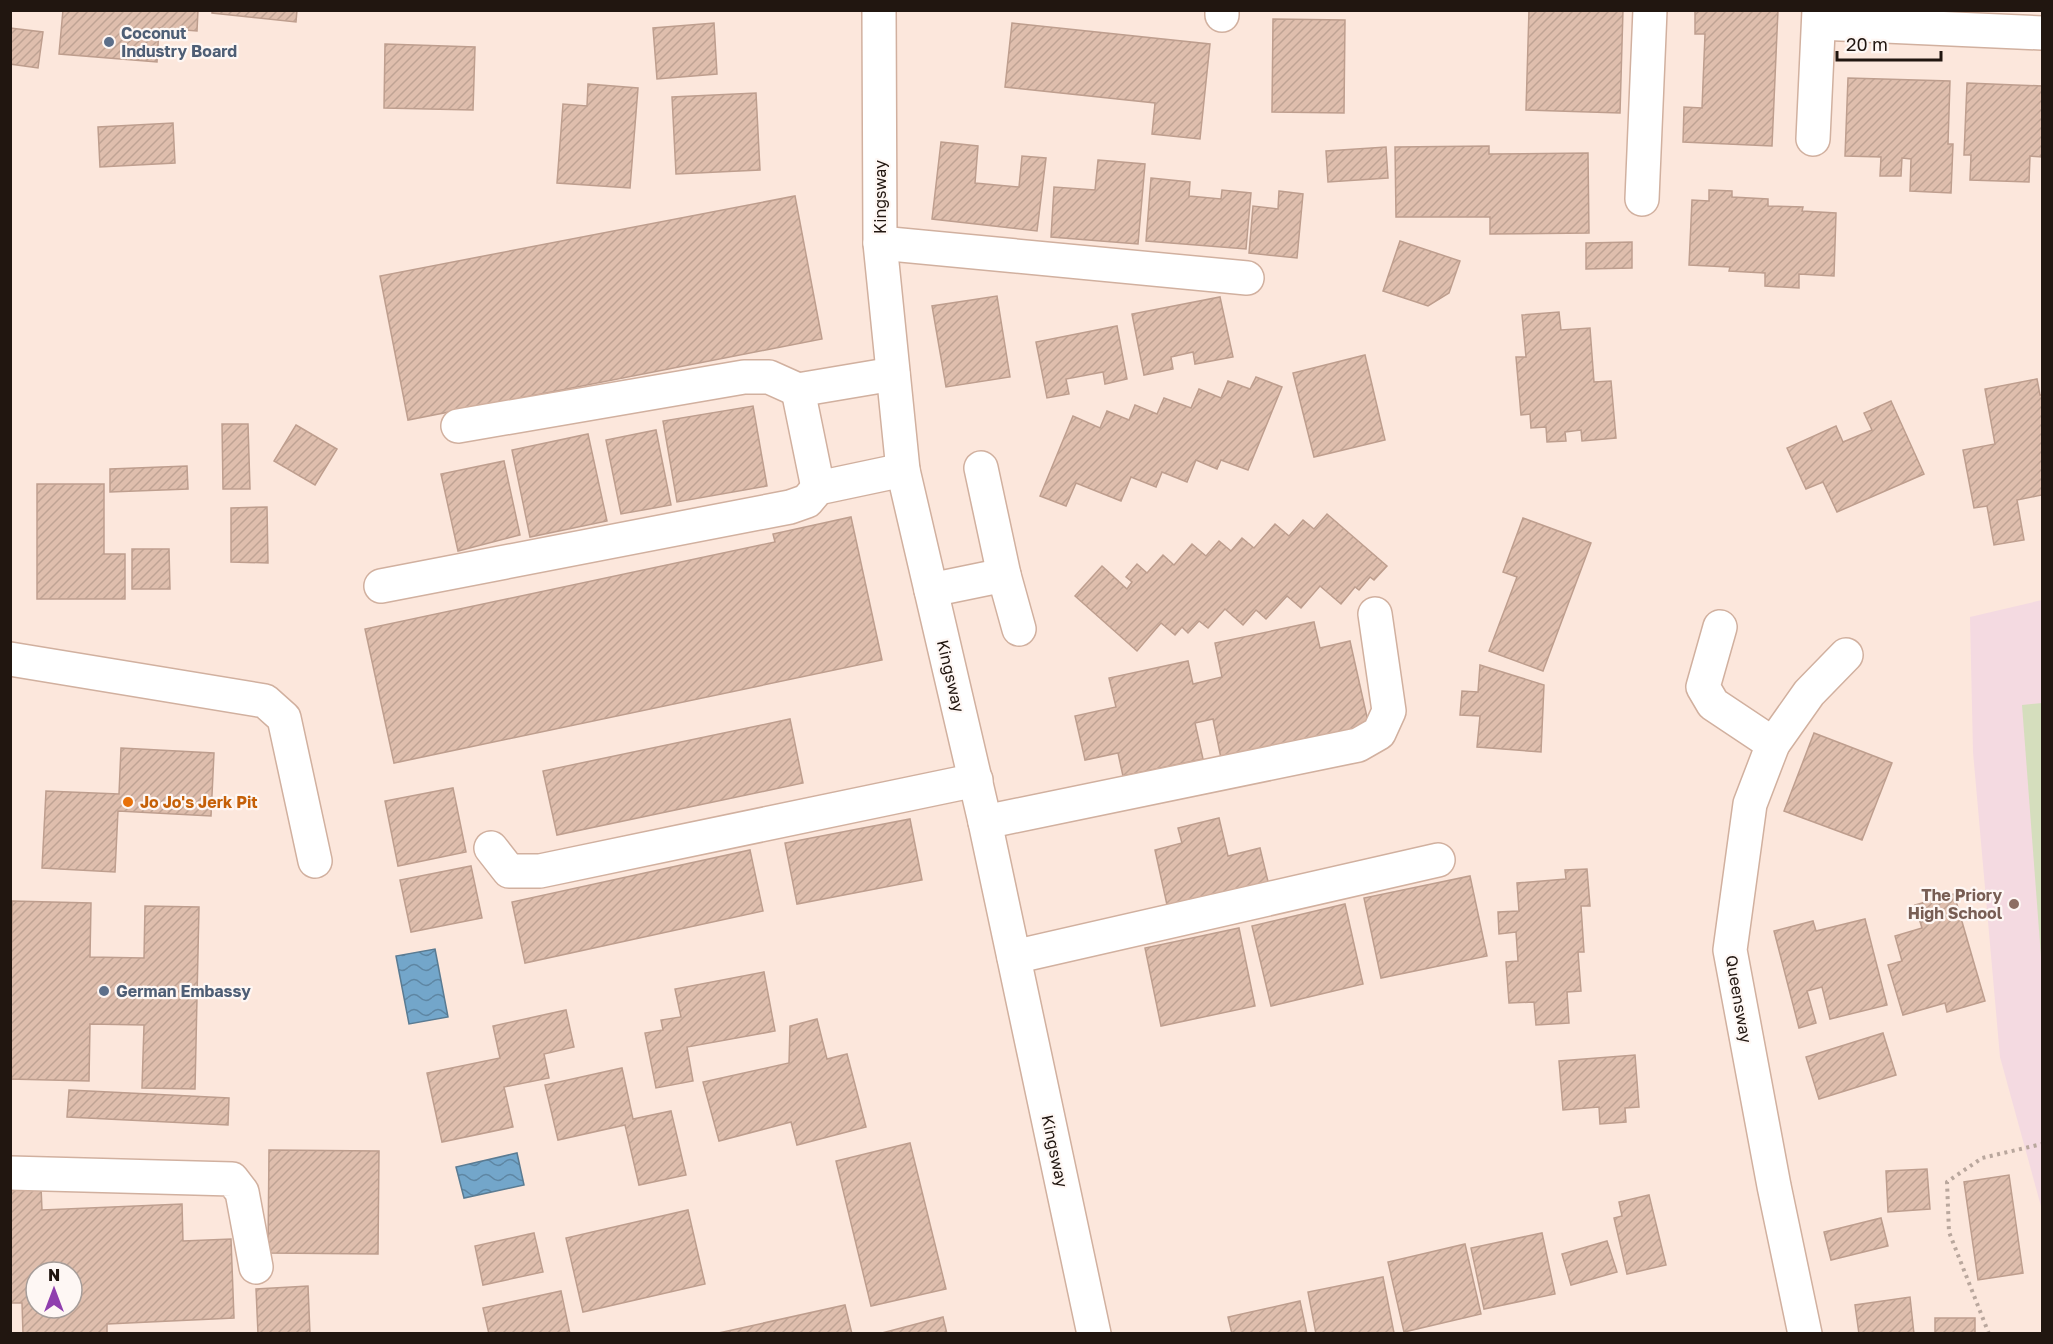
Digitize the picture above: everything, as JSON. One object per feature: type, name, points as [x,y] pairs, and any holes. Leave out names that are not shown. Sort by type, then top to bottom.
[{"type":"street","name":"Kingsway","points":[[879,10],[880,243],[903,470],[976,780],[1094,1334]]},
{"type":"street","points":[[1642,199],[1650,10]]},
{"type":"street","points":[[1813,139],[1819,17],[2020,25]]},
{"type":"street","points":[[880,243],[1247,278]]},
{"type":"street","points":[[458,426],[744,377],[769,377],[798,390],[893,374]]},
{"type":"street","points":[[798,390],[818,488]]},
{"type":"street","points":[[981,468],[1004,575],[1019,629]]},
{"type":"street","points":[[381,586],[790,507],[807,501],[818,488],[903,470]]},
{"type":"street","points":[[931,590],[1004,575]]},
{"type":"street","points":[[985,822],[1358,746],[1379,734],[1389,711],[1374,614]]},
{"type":"street","points":[[1720,627],[1703,687],[1713,704],[1773,744]]},
{"type":"street","name":"Queensway","points":[[1805,1334],[1774,1186],[1730,950],[1750,804],[1773,744],[1809,693],[1846,655]]},
{"type":"street","points":[[10,659],[265,701],[284,718],[315,861]]},
{"type":"street","points":[[492,848],[509,871],[540,871],[976,780]]},
{"type":"street","points":[[1014,957],[1438,860]]},
{"type":"street","points":[[10,1173],[232,1179],[242,1191],[256,1267]]},
{"type":"path","points":[[1989,1334],[1949,1232],[1947,1182],[1982,1158],[2043,1144]]},
{"type":"shaded area","name":"The Priory High School","points":[[2042,600],[2042,1210],[2000,1057],[1973,752],[1970,617]]},
{"type":"green space","points":[[2042,703],[2042,970],[2022,705]]},
{"type":"water","points":[[435,949],[448,1017],[409,1024],[396,956]]},
{"type":"water","points":[[517,1153],[524,1185],[464,1198],[456,1167]]},
{"type":"building","name":"Coconut Industry Board","points":[[63,10],[198,10],[197,31],[159,28],[157,62],[59,54]]},
{"type":"building","points":[[212,10],[297,10],[296,22],[212,13]]},
{"type":"building","points":[[1529,10],[1623,10],[1620,113],[1526,110]]},
{"type":"building","points":[[1695,10],[1778,10],[1772,146],[1683,142],[1684,107],[1702,108],[1705,34],[1695,34]]},
{"type":"building","points":[[1273,19],[1345,20],[1344,113],[1272,112]]},
{"type":"building","points":[[714,23],[717,74],[657,79],[653,28]]},
{"type":"building","points":[[1012,23],[1210,44],[1200,139],[1152,134],[1155,103],[1005,87]]},
{"type":"building","points":[[10,28],[43,32],[38,68],[10,64]]},
{"type":"building","points":[[385,44],[475,47],[473,110],[384,108]]},
{"type":"building","points":[[1848,78],[1950,81],[1948,144],[1953,144],[1951,193],[1910,191],[1911,159],[1902,158],[1901,176],[1880,176],[1881,157],[1845,156]]},
{"type":"building","points":[[1967,83],[2042,86],[2042,157],[2030,156],[2029,182],[1970,180],[1971,155],[1964,155]]},
{"type":"building","points":[[588,84],[638,88],[630,188],[557,183],[563,104],[587,106]]},
{"type":"building","points":[[756,93],[760,170],[676,174],[672,97]]},
{"type":"building","points":[[173,123],[175,163],[100,167],[98,127]]},
{"type":"building","points":[[941,142],[978,146],[975,183],[1019,187],[1022,156],[1046,158],[1037,231],[932,219]]},
{"type":"building","points":[[1489,146],[1489,154],[1588,153],[1589,233],[1490,234],[1490,217],[1396,217],[1395,147]]},
{"type":"building","points":[[1386,147],[1388,178],[1328,182],[1326,151]]},
{"type":"building","points":[[1098,160],[1145,164],[1138,244],[1051,237],[1054,187],[1095,190]]},
{"type":"building","points":[[1151,178],[1190,182],[1189,196],[1221,199],[1222,190],[1251,193],[1246,249],[1146,241]]},
{"type":"building","points":[[1709,190],[1732,191],[1732,197],[1768,199],[1768,206],[1803,207],[1802,211],[1836,213],[1834,276],[1799,274],[1799,288],[1765,286],[1765,273],[1729,271],[1730,267],[1689,265],[1692,200],[1709,201]]},
{"type":"building","points":[[1279,191],[1303,194],[1297,258],[1249,253],[1253,206],[1278,209]]},
{"type":"building","points":[[795,196],[822,339],[408,420],[380,276]]},
{"type":"building","points":[[1400,241],[1460,261],[1449,293],[1428,306],[1383,291]]},
{"type":"building","points":[[1632,242],[1632,268],[1586,269],[1586,243]]},
{"type":"building","points":[[997,296],[1010,377],[946,387],[932,306]]},
{"type":"building","points":[[1220,297],[1233,357],[1195,364],[1193,352],[1171,357],[1173,369],[1144,375],[1132,314]]},
{"type":"building","points":[[1559,312],[1561,330],[1590,328],[1594,382],[1611,381],[1616,438],[1582,441],[1581,430],[1565,432],[1566,441],[1547,442],[1546,427],[1531,428],[1530,414],[1521,415],[1516,357],[1526,357],[1522,315]]},
{"type":"building","points":[[1117,326],[1127,379],[1105,384],[1103,372],[1066,379],[1069,394],[1047,398],[1036,342]]},
{"type":"building","points":[[1365,355],[1385,440],[1314,457],[1293,373]]},
{"type":"building","points":[[1256,377],[1282,387],[1248,470],[1221,460],[1217,469],[1196,460],[1187,482],[1162,472],[1156,487],[1131,477],[1121,501],[1076,483],[1066,506],[1040,496],[1073,416],[1100,428],[1107,411],[1129,420],[1135,405],[1157,414],[1164,398],[1191,408],[1199,389],[1221,398],[1228,381],[1250,389]]},
{"type":"building","points":[[2037,379],[2040,395],[2042,395],[2042,495],[2017,500],[2024,540],[1994,545],[1987,506],[1974,508],[1963,450],[1995,444],[1985,389]]},
{"type":"building","points":[[1891,401],[1924,474],[1837,512],[1823,482],[1806,489],[1787,448],[1836,426],[1843,442],[1872,430],[1864,413]]},
{"type":"building","points":[[753,406],[767,486],[677,502],[663,421]]},
{"type":"building","points":[[222,424],[248,424],[250,489],[223,489]]},
{"type":"building","points":[[296,425],[337,449],[315,485],[274,461]]},
{"type":"building","points":[[656,430],[671,505],[621,514],[606,440]]},
{"type":"building","points":[[588,434],[607,521],[530,537],[512,450]]},
{"type":"building","points":[[504,461],[520,535],[458,551],[441,474]]},
{"type":"building","points":[[187,466],[188,489],[110,492],[110,469]]},
{"type":"building","points":[[37,484],[104,484],[104,554],[125,554],[125,599],[37,599]]},
{"type":"building","points":[[267,507],[268,563],[231,562],[231,508]]},
{"type":"building","points":[[1327,514],[1387,566],[1374,580],[1370,577],[1359,590],[1355,587],[1341,604],[1320,586],[1301,608],[1287,596],[1266,619],[1256,610],[1243,625],[1225,609],[1208,628],[1199,621],[1188,633],[1182,627],[1175,635],[1161,623],[1137,651],[1075,596],[1102,566],[1127,589],[1132,582],[1126,577],[1137,564],[1147,573],[1163,555],[1174,565],[1192,544],[1206,556],[1219,541],[1231,551],[1242,538],[1254,548],[1275,524],[1289,536],[1303,520],[1314,529]]},
{"type":"building","points":[[851,517],[882,660],[394,763],[365,629],[775,542],[773,534]]},
{"type":"building","points":[[1523,518],[1591,543],[1543,671],[1489,651],[1517,577],[1503,572]]},
{"type":"building","points":[[132,549],[169,549],[170,589],[132,589]]},
{"type":"building","points":[[1314,622],[1320,648],[1350,641],[1369,726],[1221,758],[1213,719],[1195,723],[1203,759],[1123,776],[1118,753],[1085,760],[1075,716],[1116,707],[1109,678],[1188,661],[1193,684],[1222,677],[1215,643]]},
{"type":"building","points":[[1480,665],[1544,685],[1541,752],[1477,747],[1480,716],[1460,715],[1462,691],[1478,692]]},
{"type":"building","points":[[790,719],[803,783],[557,835],[543,771]]},
{"type":"building","points":[[1814,733],[1892,763],[1862,840],[1784,811]]},
{"type":"building","name":"Jo Jo's Jerk Pit","points":[[121,748],[214,753],[211,816],[118,811],[115,872],[42,868],[46,791],[119,794]]},
{"type":"building","points":[[453,788],[466,852],[398,866],[385,801]]},
{"type":"building","points":[[1219,818],[1228,856],[1260,848],[1270,890],[1169,914],[1155,850],[1182,843],[1178,828]]},
{"type":"building","points":[[910,819],[922,880],[797,904],[785,843]]},
{"type":"building","points":[[750,850],[763,911],[525,963],[512,902]]},
{"type":"building","points":[[471,866],[482,918],[411,932],[400,880]]},
{"type":"building","points":[[1587,869],[1590,906],[1581,906],[1584,952],[1578,952],[1581,991],[1567,992],[1569,1023],[1536,1025],[1534,1002],[1509,1003],[1506,962],[1518,961],[1516,932],[1499,934],[1498,912],[1519,911],[1517,883],[1566,879],[1565,870]]},
{"type":"building","points":[[1470,876],[1487,956],[1381,978],[1364,898]]},
{"type":"building","points":[[1954,894],[1985,1001],[1947,1012],[1945,1003],[1903,1015],[1888,965],[1902,961],[1895,936],[1922,928],[1915,905]]},
{"type":"building","name":"German Embassy","points":[[12,901],[91,903],[90,957],[144,958],[145,906],[199,907],[195,1089],[142,1088],[144,1025],[90,1024],[89,1081],[10,1079]]},
{"type":"building","points":[[1345,904],[1363,984],[1271,1006],[1252,926]]},
{"type":"building","points":[[1865,919],[1887,1005],[1830,1019],[1822,987],[1807,991],[1816,1023],[1799,1028],[1774,931],[1813,921],[1816,931]]},
{"type":"building","points":[[1239,928],[1255,1006],[1161,1026],[1145,948]]},
{"type":"building","points":[[764,972],[775,1031],[687,1047],[693,1081],[656,1088],[645,1033],[663,1030],[661,1020],[681,1017],[675,989]]},
{"type":"building","points":[[566,1010],[574,1047],[544,1054],[549,1078],[504,1087],[513,1127],[442,1142],[427,1073],[500,1058],[493,1026]]},
{"type":"building","points":[[817,1019],[827,1059],[847,1054],[866,1127],[797,1145],[791,1122],[719,1141],[703,1082],[789,1063],[790,1026]]},
{"type":"building","points":[[1883,1033],[1896,1075],[1819,1099],[1806,1057]]},
{"type":"building","points":[[1635,1055],[1639,1107],[1625,1108],[1626,1122],[1600,1124],[1599,1107],[1563,1110],[1559,1061]]},
{"type":"building","points":[[622,1068],[633,1119],[671,1111],[686,1175],[639,1185],[625,1125],[558,1140],[545,1085]]},
{"type":"building","points":[[69,1090],[229,1098],[228,1125],[67,1117]]},
{"type":"building","points":[[910,1143],[946,1289],[871,1306],[836,1161]]},
{"type":"building","points":[[269,1150],[379,1151],[378,1254],[268,1253]]},
{"type":"building","points":[[1927,1169],[1930,1209],[1888,1212],[1886,1171]]},
{"type":"building","points":[[2009,1175],[2023,1273],[1978,1280],[1964,1182]]},
{"type":"building","points":[[41,1187],[42,1210],[182,1204],[183,1241],[231,1239],[234,1318],[107,1324],[107,1334],[23,1334],[22,1303],[10,1303],[10,1189]]},
{"type":"building","points":[[1649,1195],[1666,1265],[1627,1274],[1614,1218],[1622,1216],[1619,1202]]},
{"type":"building","points":[[688,1210],[705,1284],[583,1312],[566,1238]]},
{"type":"building","points":[[1881,1218],[1888,1246],[1831,1260],[1824,1232]]},
{"type":"building","points":[[534,1233],[543,1272],[483,1285],[475,1246]]},
{"type":"building","points":[[1542,1233],[1555,1294],[1484,1309],[1471,1248]]},
{"type":"building","points":[[1607,1241],[1617,1272],[1571,1285],[1562,1254]]},
{"type":"building","points":[[1465,1244],[1481,1314],[1404,1332],[1388,1262]]},
{"type":"building","points":[[1383,1277],[1394,1333],[1316,1334],[1308,1292]]},
{"type":"building","points":[[308,1286],[310,1334],[258,1334],[256,1289]]},
{"type":"building","points":[[561,1291],[570,1334],[489,1334],[483,1308]]},
{"type":"building","points":[[1910,1297],[1914,1334],[1859,1334],[1855,1305]]},
{"type":"building","points":[[1300,1301],[1307,1334],[1232,1334],[1228,1317]]},
{"type":"building","points":[[845,1305],[852,1334],[714,1334]]},
{"type":"building","points":[[943,1317],[947,1334],[882,1333]]},
{"type":"building","points":[[1935,1318],[1975,1318],[1975,1334],[1935,1334]]},
{"type":"place","name":"Coconut Industry Board","points":[[109,42]]},
{"type":"place","name":"Jo Jo's Jerk Pit","points":[[128,802]]},
{"type":"place","name":"The Priory High School","points":[[2014,904]]},
{"type":"place","name":"German Embassy","points":[[104,991]]}]
